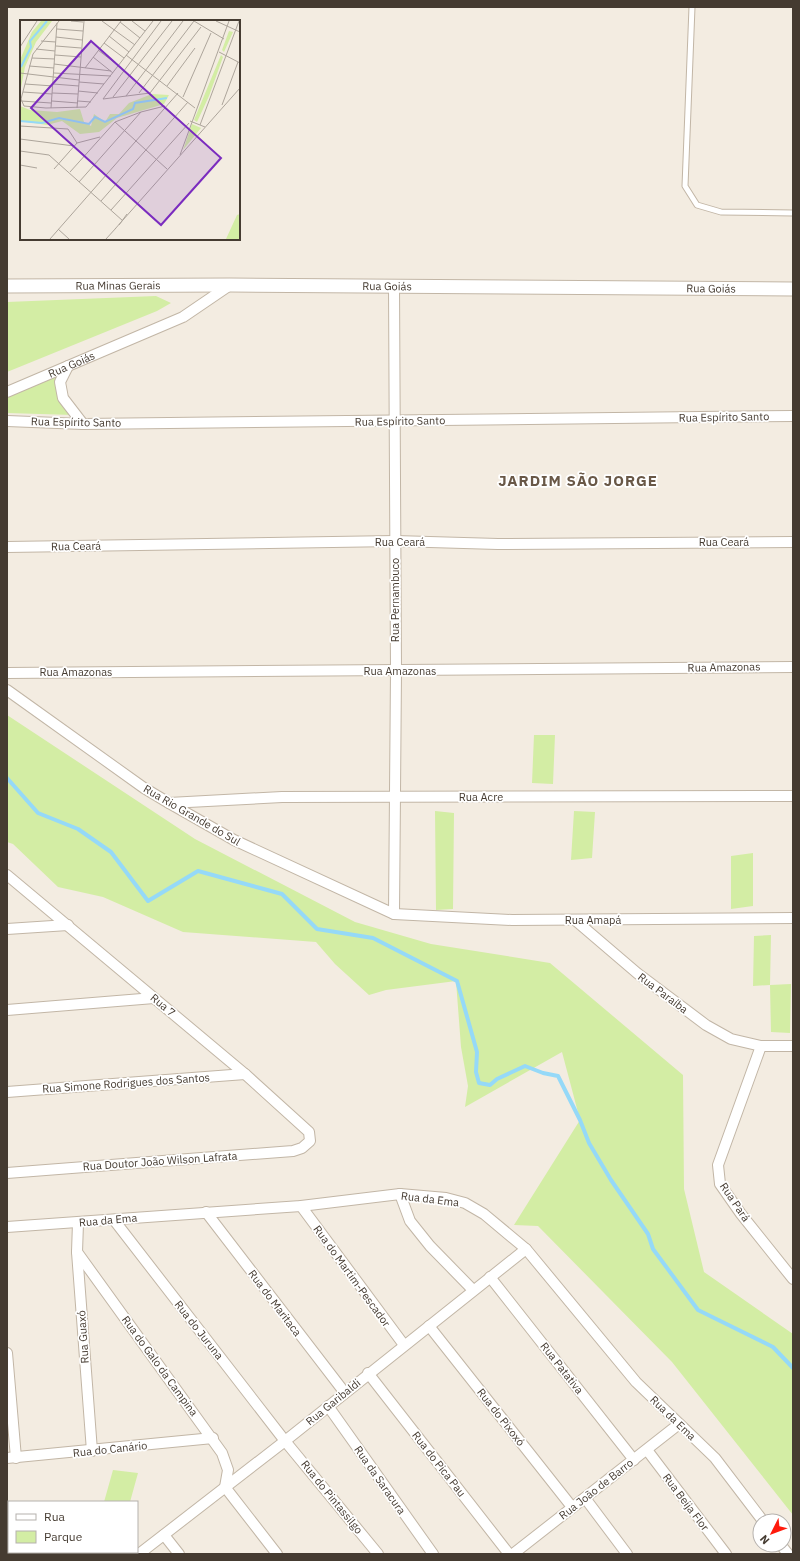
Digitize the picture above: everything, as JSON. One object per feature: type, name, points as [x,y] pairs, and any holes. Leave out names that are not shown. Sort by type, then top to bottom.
[{"type":"street","name":"Rua Goiás","points":[[7,392],[183,317],[230,285],[793,289]]},
{"type":"street","name":"Rua Minas Gerais","points":[[7,286],[230,285]]},
{"type":"street","name":"Rua Pernambuco","points":[[394,285],[396,671],[394,914]]},
{"type":"street","points":[[68,366],[60,382],[63,398],[83,424]]},
{"type":"street","name":"Rua Espírito Santo","points":[[7,421],[83,424],[793,416]]},
{"type":"street","name":"Rua Ceará","points":[[7,547],[395,541],[498,544],[793,542]]},
{"type":"street","name":"Rua Amazonas","points":[[7,673],[793,667]]},
{"type":"street","name":"Rua Rio Grande do Sul","points":[[7,690],[144,788],[169,803],[234,840],[394,914]]},
{"type":"street","name":"Rua Acre","points":[[169,803],[282,797],[394,798],[793,796]]},
{"type":"street","name":"Rua 7","points":[[7,875],[246,1074],[309,1132],[310,1142]]},
{"type":"street","name":"Rua Amapá","points":[[394,914],[512,920],[793,918]]},
{"type":"street","name":"Rua Paraíba","points":[[575,920],[637,973],[706,1025],[731,1039],[761,1046],[793,1046]]},
{"type":"street","points":[[7,929],[68,925]]},
{"type":"street","points":[[7,1010],[154,998]]},
{"type":"street","name":"Rua Pará","points":[[761,1046],[718,1165],[720,1184],[741,1214],[793,1279]]},
{"type":"street","name":"Rua Simone Rodrigues dos Santos","points":[[7,1092],[246,1074]]},
{"type":"street","name":"Rua Doutor João Wilson Lafrata","points":[[7,1173],[293,1151],[302,1148],[310,1142]]},
{"type":"street","points":[[400,1194],[410,1222],[430,1246],[473,1290]]},
{"type":"street","name":"Rua da Ema","points":[[7,1227],[301,1206],[400,1194],[446,1198],[465,1203],[484,1214],[526,1249],[636,1382],[715,1458],[757,1513]]},
{"type":"street","name":"Rua do Martim-Pescador","points":[[301,1206],[404,1345]]},
{"type":"street","name":"Rua do Maritaca","points":[[206,1212],[345,1393]]},
{"type":"street","name":"Rua do Juruna","points":[[114,1220],[285,1441]]},
{"type":"street","name":"Rua Guaxó","points":[[78,1223],[77,1252],[92,1451]]},
{"type":"street","name":"Rua Garibaldi","points":[[139,1554],[285,1441],[526,1249]]},
{"type":"street","name":"Rua do Galo da Campina","points":[[77,1252],[213,1438],[222,1453],[228,1470],[225,1487]]},
{"type":"street","name":"Rua Patativa","points":[[490,1277],[634,1460]]},
{"type":"street","name":"Rua do Pixoxó","points":[[429,1326],[572,1507]]},
{"type":"street","points":[[7,1353],[12,1458]]},
{"type":"street","name":"Rua do Pica Pau","points":[[368,1374],[509,1554]]},
{"type":"street","name":"Rua da Saracura","points":[[328,1406],[433,1554]]},
{"type":"street","name":"Rua João de Barro","points":[[513,1554],[526,1550],[572,1507],[679,1424]]},
{"type":"street","name":"Rua do Canário","points":[[12,1458],[213,1438]]},
{"type":"street","name":"Rua do Pintassilgo","points":[[285,1441],[378,1554]]},
{"type":"street","name":"Rua Beija Flor","points":[[647,1450],[726,1554]]},
{"type":"street","points":[[225,1487],[277,1554]]},
{"type":"street","points":[[585,1498],[627,1554]]},
{"type":"street","points":[[164,1535],[179,1554]]},
{"type":"lane","points":[[692,7],[685,186],[697,205],[721,212],[793,213]]},
{"type":"green space","points":[[156,296],[171,303],[157,311],[7,372],[7,302]]},
{"type":"green space","points":[[57,373],[61,403],[73,415],[7,413],[7,395]]},
{"type":"green space","points":[[7,715],[195,839],[355,922],[431,944],[550,963],[683,1075],[684,1189],[704,1272],[793,1334],[793,1515],[672,1362],[538,1226],[514,1225],[580,1120],[562,1052],[465,1107],[468,1086],[461,1047],[456,981],[386,990],[369,995],[335,964],[316,942],[183,932],[103,897],[58,887],[13,844],[7,842]]},
{"type":"green space","points":[[534,735],[555,735],[553,784],[532,783]]},
{"type":"green space","points":[[435,811],[454,813],[453,909],[436,910]]},
{"type":"green space","points":[[574,811],[595,812],[592,858],[571,860]]},
{"type":"green space","points":[[753,853],[753,906],[731,909],[731,856]]},
{"type":"green space","points":[[771,935],[770,985],[753,986],[754,936]]},
{"type":"green space","points":[[791,984],[790,1033],[771,1032],[770,985]]},
{"type":"green space","points":[[113,1470],[138,1473],[130,1501],[104,1501]]},
{"type":"waterway","points":[[7,778],[38,813],[78,829],[111,852],[148,901],[198,871],[282,894],[317,929],[373,938],[457,981],[477,1052],[476,1072],[479,1083],[490,1085],[497,1079],[525,1066],[543,1073],[558,1076],[580,1120],[589,1143],[611,1180],[648,1234],[653,1249],[698,1310],[773,1347],[793,1368]]},
{"type":"district","name":"JARDIM SÃO JORGE","points":[[578,481]]}]
